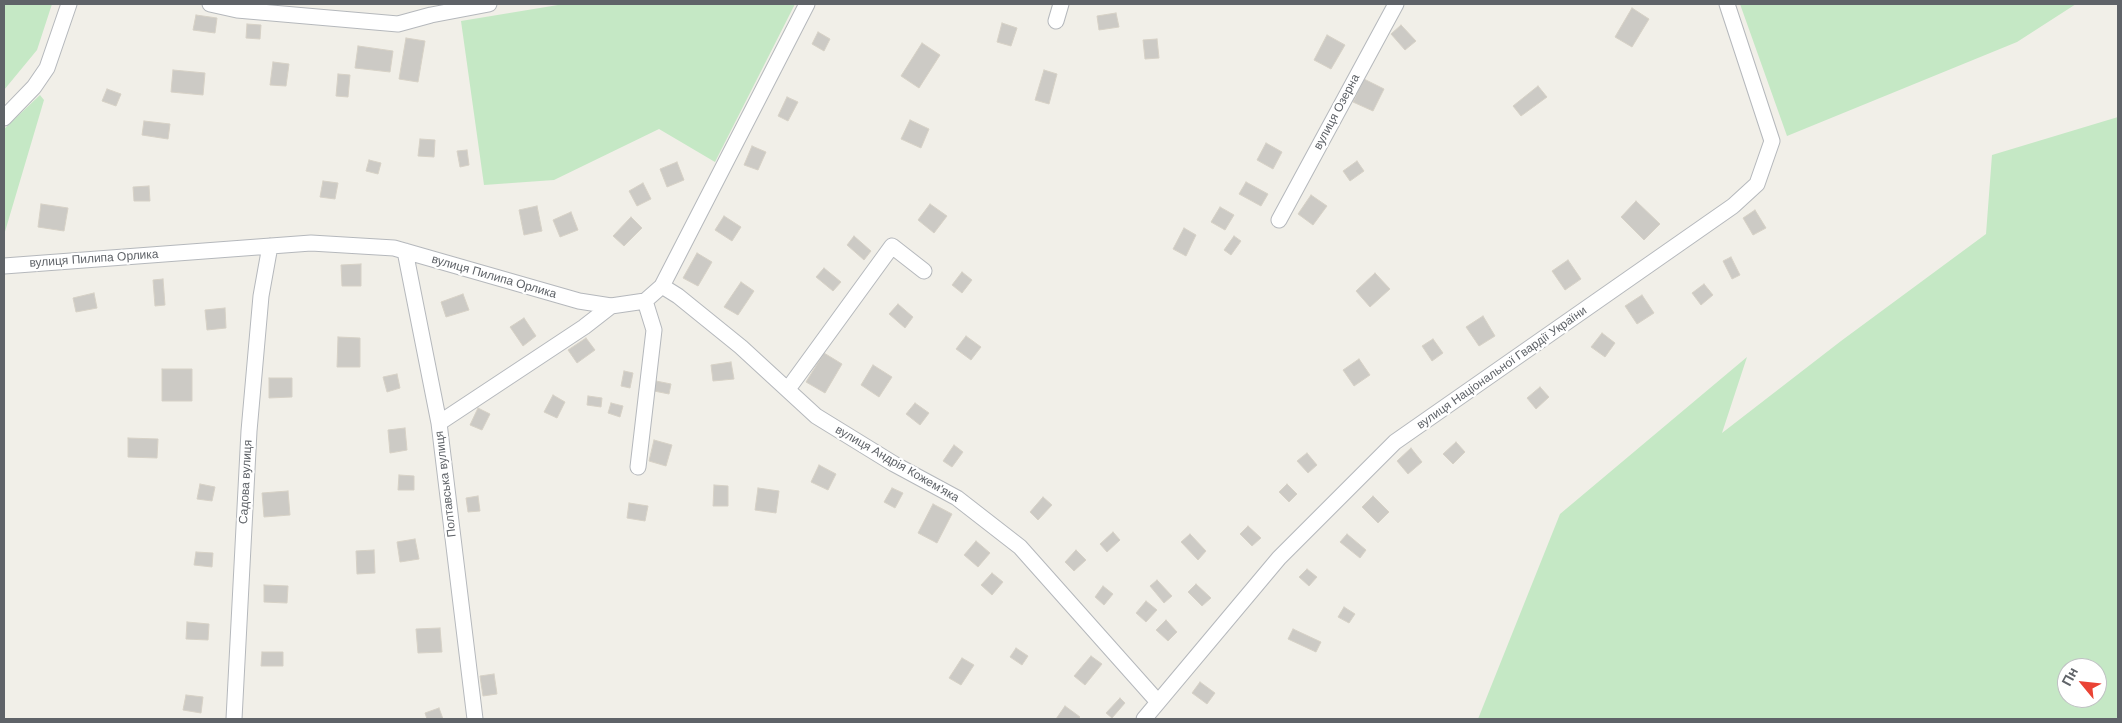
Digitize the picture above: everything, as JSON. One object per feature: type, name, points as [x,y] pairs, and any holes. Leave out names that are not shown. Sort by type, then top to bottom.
[{"type":"street","points":[[4,118],[34,87],[47,68],[69,4]]},
{"type":"street","points":[[210,4],[237,10],[398,24],[431,15],[489,4]]},
{"type":"street","points":[[638,467],[654,330],[645,301],[662,286],[807,4]]},
{"type":"street","points":[[1056,21],[1061,4]]},
{"type":"street","name":"вулиця Озерна","points":[[1279,220],[1396,4]]},
{"type":"street","name":"вулиця Національної Гвардії України","points":[[1144,719],[1279,558],[1395,442],[1733,206],[1757,184],[1772,141],[1728,4]]},
{"type":"street","name":"вулиця Пилипа Орлика","points":[[4,266],[311,243],[394,248],[579,301],[611,306],[645,301]]},
{"type":"street","name":"Садова вулиця","points":[[234,719],[249,431],[261,296],[270,246]]},
{"type":"street","points":[[788,389],[892,246],[924,271]]},
{"type":"street","name":"Полтавська вулиця","points":[[405,251],[439,423],[475,719]]},
{"type":"street","name":"вулиця Андрія Кожем'яка","points":[[662,286],[678,296],[741,347],[816,416],[894,464],[957,498],[1020,547],[1158,702]]},
{"type":"street","points":[[439,423],[584,327],[611,306]]},
{"type":"green space","points":[[4,4],[52,4],[37,50],[4,90]]},
{"type":"green space","points":[[564,4],[795,4],[715,162],[659,129],[554,180],[484,185],[461,21]]},
{"type":"green space","points":[[1740,4],[2076,4],[2017,42],[1787,136]]},
{"type":"green space","points":[[40,95],[44,100],[4,235],[4,129]]},
{"type":"green space","points":[[2118,117],[2118,719],[1478,719],[1560,514],[1747,357],[1722,433],[1841,341],[1986,234],[1992,155]]},
{"type":"building","points":[[1632,8],[1649,19],[1632,47],[1615,37]]},
{"type":"building","points":[[1116,13],[1119,27],[1099,30],[1097,16]]},
{"type":"building","points":[[196,15],[217,18],[215,33],[193,30]]},
{"type":"building","points":[[1002,23],[1017,28],[1011,46],[997,42]]},
{"type":"building","points":[[247,24],[261,25],[260,39],[246,38]]},
{"type":"building","points":[[1401,25],[1416,41],[1405,50],[1391,34]]},
{"type":"building","points":[[818,32],[830,39],[824,51],[812,44]]},
{"type":"building","points":[[1327,35],[1345,45],[1331,69],[1314,60]]},
{"type":"building","points":[[406,38],[425,41],[418,82],[399,79]]},
{"type":"building","points":[[1157,39],[1159,58],[1145,59],[1143,40]]},
{"type":"building","points":[[922,43],[940,55],[919,88],[901,76]]},
{"type":"building","points":[[358,46],[393,51],[390,72],[355,68]]},
{"type":"building","points":[[273,62],[289,64],[286,86],[270,85]]},
{"type":"building","points":[[173,70],[205,73],[203,95],[171,92]]},
{"type":"building","points":[[1044,70],[1057,74],[1049,104],[1035,100]]},
{"type":"building","points":[[338,74],[350,75],[348,97],[336,96]]},
{"type":"building","points":[[1364,79],[1384,89],[1373,111],[1353,102]]},
{"type":"building","points":[[1538,86],[1547,97],[1521,116],[1513,106]]},
{"type":"building","points":[[107,89],[121,94],[116,106],[102,101]]},
{"type":"building","points":[[787,97],[798,102],[788,121],[778,116]]},
{"type":"building","points":[[910,120],[929,129],[921,148],[901,139]]},
{"type":"building","points":[[144,121],[170,124],[168,139],[142,135]]},
{"type":"building","points":[[420,139],[435,140],[434,157],[418,156]]},
{"type":"building","points":[[1266,143],[1282,152],[1273,169],[1257,160]]},
{"type":"building","points":[[752,146],[766,152],[758,170],[744,165]]},
{"type":"building","points":[[467,150],[469,165],[460,167],[457,151]]},
{"type":"building","points":[[369,160],[381,163],[378,174],[366,171]]},
{"type":"building","points":[[1357,161],[1364,171],[1350,181],[1343,171]]},
{"type":"building","points":[[677,162],[684,180],[667,187],[660,169]]},
{"type":"building","points":[[323,181],[338,183],[335,199],[320,197]]},
{"type":"building","points":[[1246,182],[1268,194],[1261,206],[1239,194]]},
{"type":"building","points":[[643,183],[651,199],[637,206],[629,191]]},
{"type":"building","points":[[149,186],[150,201],[134,201],[133,187]]},
{"type":"building","points":[[1311,195],[1327,206],[1313,225],[1298,214]]},
{"type":"building","points":[[1636,201],[1660,224],[1644,240],[1621,217]]},
{"type":"building","points":[[41,204],[68,208],[64,231],[38,227]]},
{"type":"building","points":[[930,204],[947,216],[934,233],[918,220]]},
{"type":"building","points":[[537,206],[542,231],[524,235],[519,210]]},
{"type":"building","points":[[1220,207],[1234,215],[1225,230],[1211,222]]},
{"type":"building","points":[[1755,210],[1766,228],[1753,235],[1743,218]]},
{"type":"building","points":[[571,212],[578,230],[560,237],[553,220]]},
{"type":"building","points":[[724,216],[741,227],[732,241],[715,230]]},
{"type":"building","points":[[631,217],[642,228],[624,246],[613,236]]},
{"type":"building","points":[[1184,228],[1196,235],[1186,256],[1173,249]]},
{"type":"building","points":[[854,236],[871,251],[864,260],[847,245]]},
{"type":"building","points":[[1234,236],[1241,241],[1231,255],[1224,250]]},
{"type":"building","points":[[697,253],[712,262],[698,286],[683,278]]},
{"type":"building","points":[[1731,257],[1740,275],[1732,279],[1723,261]]},
{"type":"building","points":[[1568,260],[1581,279],[1565,290],[1552,271]]},
{"type":"building","points":[[361,264],[361,286],[342,286],[341,265]]},
{"type":"building","points":[[824,268],[841,282],[833,291],[816,277]]},
{"type":"building","points":[[962,272],[972,280],[962,293],[952,285]]},
{"type":"building","points":[[1375,273],[1390,289],[1370,307],[1356,291]]},
{"type":"building","points":[[163,279],[165,305],[155,306],[153,280]]},
{"type":"building","points":[[741,282],[754,291],[738,315],[724,307]]},
{"type":"building","points":[[1704,284],[1713,295],[1701,305],[1692,293]]},
{"type":"building","points":[[94,293],[97,308],[76,312],[73,298]]},
{"type":"building","points":[[463,294],[469,310],[446,317],[441,302]]},
{"type":"building","points":[[1642,295],[1654,313],[1637,324],[1625,306]]},
{"type":"building","points":[[898,304],[913,317],[905,328],[889,314]]},
{"type":"building","points":[[225,308],[226,328],[207,330],[205,310]]},
{"type":"building","points":[[1483,316],[1495,336],[1479,346],[1466,327]]},
{"type":"building","points":[[524,318],[536,336],[523,346],[510,327]]},
{"type":"building","points":[[1602,333],[1615,343],[1605,357],[1591,347]]},
{"type":"building","points":[[966,336],[981,347],[971,360],[956,349]]},
{"type":"building","points":[[338,337],[360,338],[360,367],[337,367]]},
{"type":"building","points":[[586,338],[595,350],[577,363],[568,350]]},
{"type":"building","points":[[1433,339],[1443,353],[1432,361],[1422,346]]},
{"type":"building","points":[[824,353],[842,364],[825,393],[806,382]]},
{"type":"building","points":[[1359,359],[1370,375],[1354,386],[1343,370]]},
{"type":"building","points":[[731,362],[734,379],[713,381],[711,365]]},
{"type":"building","points":[[873,365],[892,377],[879,397],[861,385]]},
{"type":"building","points":[[162,369],[192,369],[192,401],[162,401]]},
{"type":"building","points":[[624,371],[633,373],[630,388],[621,386]]},
{"type":"building","points":[[397,374],[400,388],[387,392],[383,377]]},
{"type":"building","points":[[269,378],[292,378],[292,397],[269,398]]},
{"type":"building","points":[[656,381],[671,384],[669,394],[654,391]]},
{"type":"building","points":[[1540,387],[1549,397],[1536,409],[1527,398]]},
{"type":"building","points":[[553,395],[565,402],[557,418],[544,412]]},
{"type":"building","points":[[588,396],[602,398],[601,407],[587,405]]},
{"type":"building","points":[[611,403],[623,406],[620,417],[608,413]]},
{"type":"building","points":[[915,403],[929,413],[920,425],[906,414]]},
{"type":"building","points":[[478,408],[490,414],[482,430],[470,425]]},
{"type":"building","points":[[405,428],[407,450],[390,453],[388,430]]},
{"type":"building","points":[[128,438],[158,439],[157,458],[128,457]]},
{"type":"building","points":[[654,440],[672,445],[666,466],[649,461]]},
{"type":"building","points":[[1456,442],[1465,452],[1453,464],[1443,454]]},
{"type":"building","points":[[954,445],[963,452],[952,467],[943,461]]},
{"type":"building","points":[[1411,448],[1422,462],[1408,474],[1397,461]]},
{"type":"building","points":[[1307,453],[1317,465],[1308,473],[1297,461]]},
{"type":"building","points":[[819,465],[836,474],[828,490],[811,482]]},
{"type":"building","points":[[399,475],[414,476],[414,490],[398,490]]},
{"type":"building","points":[[200,484],[215,487],[212,501],[197,499]]},
{"type":"building","points":[[1287,484],[1297,494],[1289,502],[1279,492]]},
{"type":"building","points":[[714,485],[728,486],[728,506],[713,506]]},
{"type":"building","points":[[758,488],[779,491],[776,513],[755,510]]},
{"type":"building","points":[[892,488],[903,493],[895,508],[884,502]]},
{"type":"building","points":[[288,491],[290,515],[264,517],[262,493]]},
{"type":"building","points":[[478,496],[480,511],[468,512],[466,498]]},
{"type":"building","points":[[1373,496],[1389,512],[1378,523],[1362,507]]},
{"type":"building","points":[[1043,497],[1052,505],[1038,520],[1030,512]]},
{"type":"building","points":[[629,503],[648,506],[645,521],[627,518]]},
{"type":"building","points":[[933,504],[952,514],[937,543],[918,533]]},
{"type":"building","points":[[1248,526],[1261,538],[1252,546],[1240,534]]},
{"type":"building","points":[[1113,532],[1120,540],[1107,552],[1100,544]]},
{"type":"building","points":[[1190,534],[1206,551],[1198,560],[1181,542]]},
{"type":"building","points":[[1347,534],[1366,550],[1360,558],[1340,542]]},
{"type":"building","points":[[415,539],[419,559],[400,562],[397,542]]},
{"type":"building","points":[[976,541],[990,553],[978,567],[964,555]]},
{"type":"building","points":[[374,550],[375,573],[357,574],[356,551]]},
{"type":"building","points":[[1076,550],[1086,560],[1074,571],[1065,562]]},
{"type":"building","points":[[196,552],[213,553],[212,567],[194,565]]},
{"type":"building","points":[[1307,569],[1317,577],[1309,586],[1299,577]]},
{"type":"building","points":[[992,573],[1003,582],[992,595],[981,585]]},
{"type":"building","points":[[1157,580],[1172,596],[1164,603],[1150,586]]},
{"type":"building","points":[[1196,584],[1211,598],[1202,606],[1188,592]]},
{"type":"building","points":[[264,585],[288,586],[287,603],[264,602]]},
{"type":"building","points":[[1103,586],[1113,594],[1104,605],[1095,597]]},
{"type":"building","points":[[1146,601],[1157,610],[1146,622],[1136,613]]},
{"type":"building","points":[[1344,607],[1355,614],[1349,623],[1338,617]]},
{"type":"building","points":[[1166,620],[1177,632],[1168,641],[1156,630]]},
{"type":"building","points":[[187,622],[209,624],[208,640],[186,639]]},
{"type":"building","points":[[440,628],[442,652],[418,653],[416,629]]},
{"type":"building","points":[[1293,629],[1321,642],[1316,652],[1288,639]]},
{"type":"building","points":[[1016,648],[1028,656],[1022,665],[1010,657]]},
{"type":"building","points":[[262,652],[283,652],[283,666],[261,666]]},
{"type":"building","points":[[1091,656],[1102,664],[1085,685],[1074,676]]},
{"type":"building","points":[[962,658],[974,665],[961,685],[949,678]]},
{"type":"building","points":[[494,674],[497,694],[483,696],[480,676]]},
{"type":"building","points":[[1200,682],[1215,693],[1207,704],[1192,693]]},
{"type":"building","points":[[186,695],[203,697],[201,713],[183,710]]},
{"type":"building","points":[[1120,698],[1125,703],[1112,718],[1106,713]]},
{"type":"building","points":[[1065,706],[1080,717],[1078,719],[1056,719]]},
{"type":"building","points":[[439,708],[443,719],[427,719],[425,713]]}]
